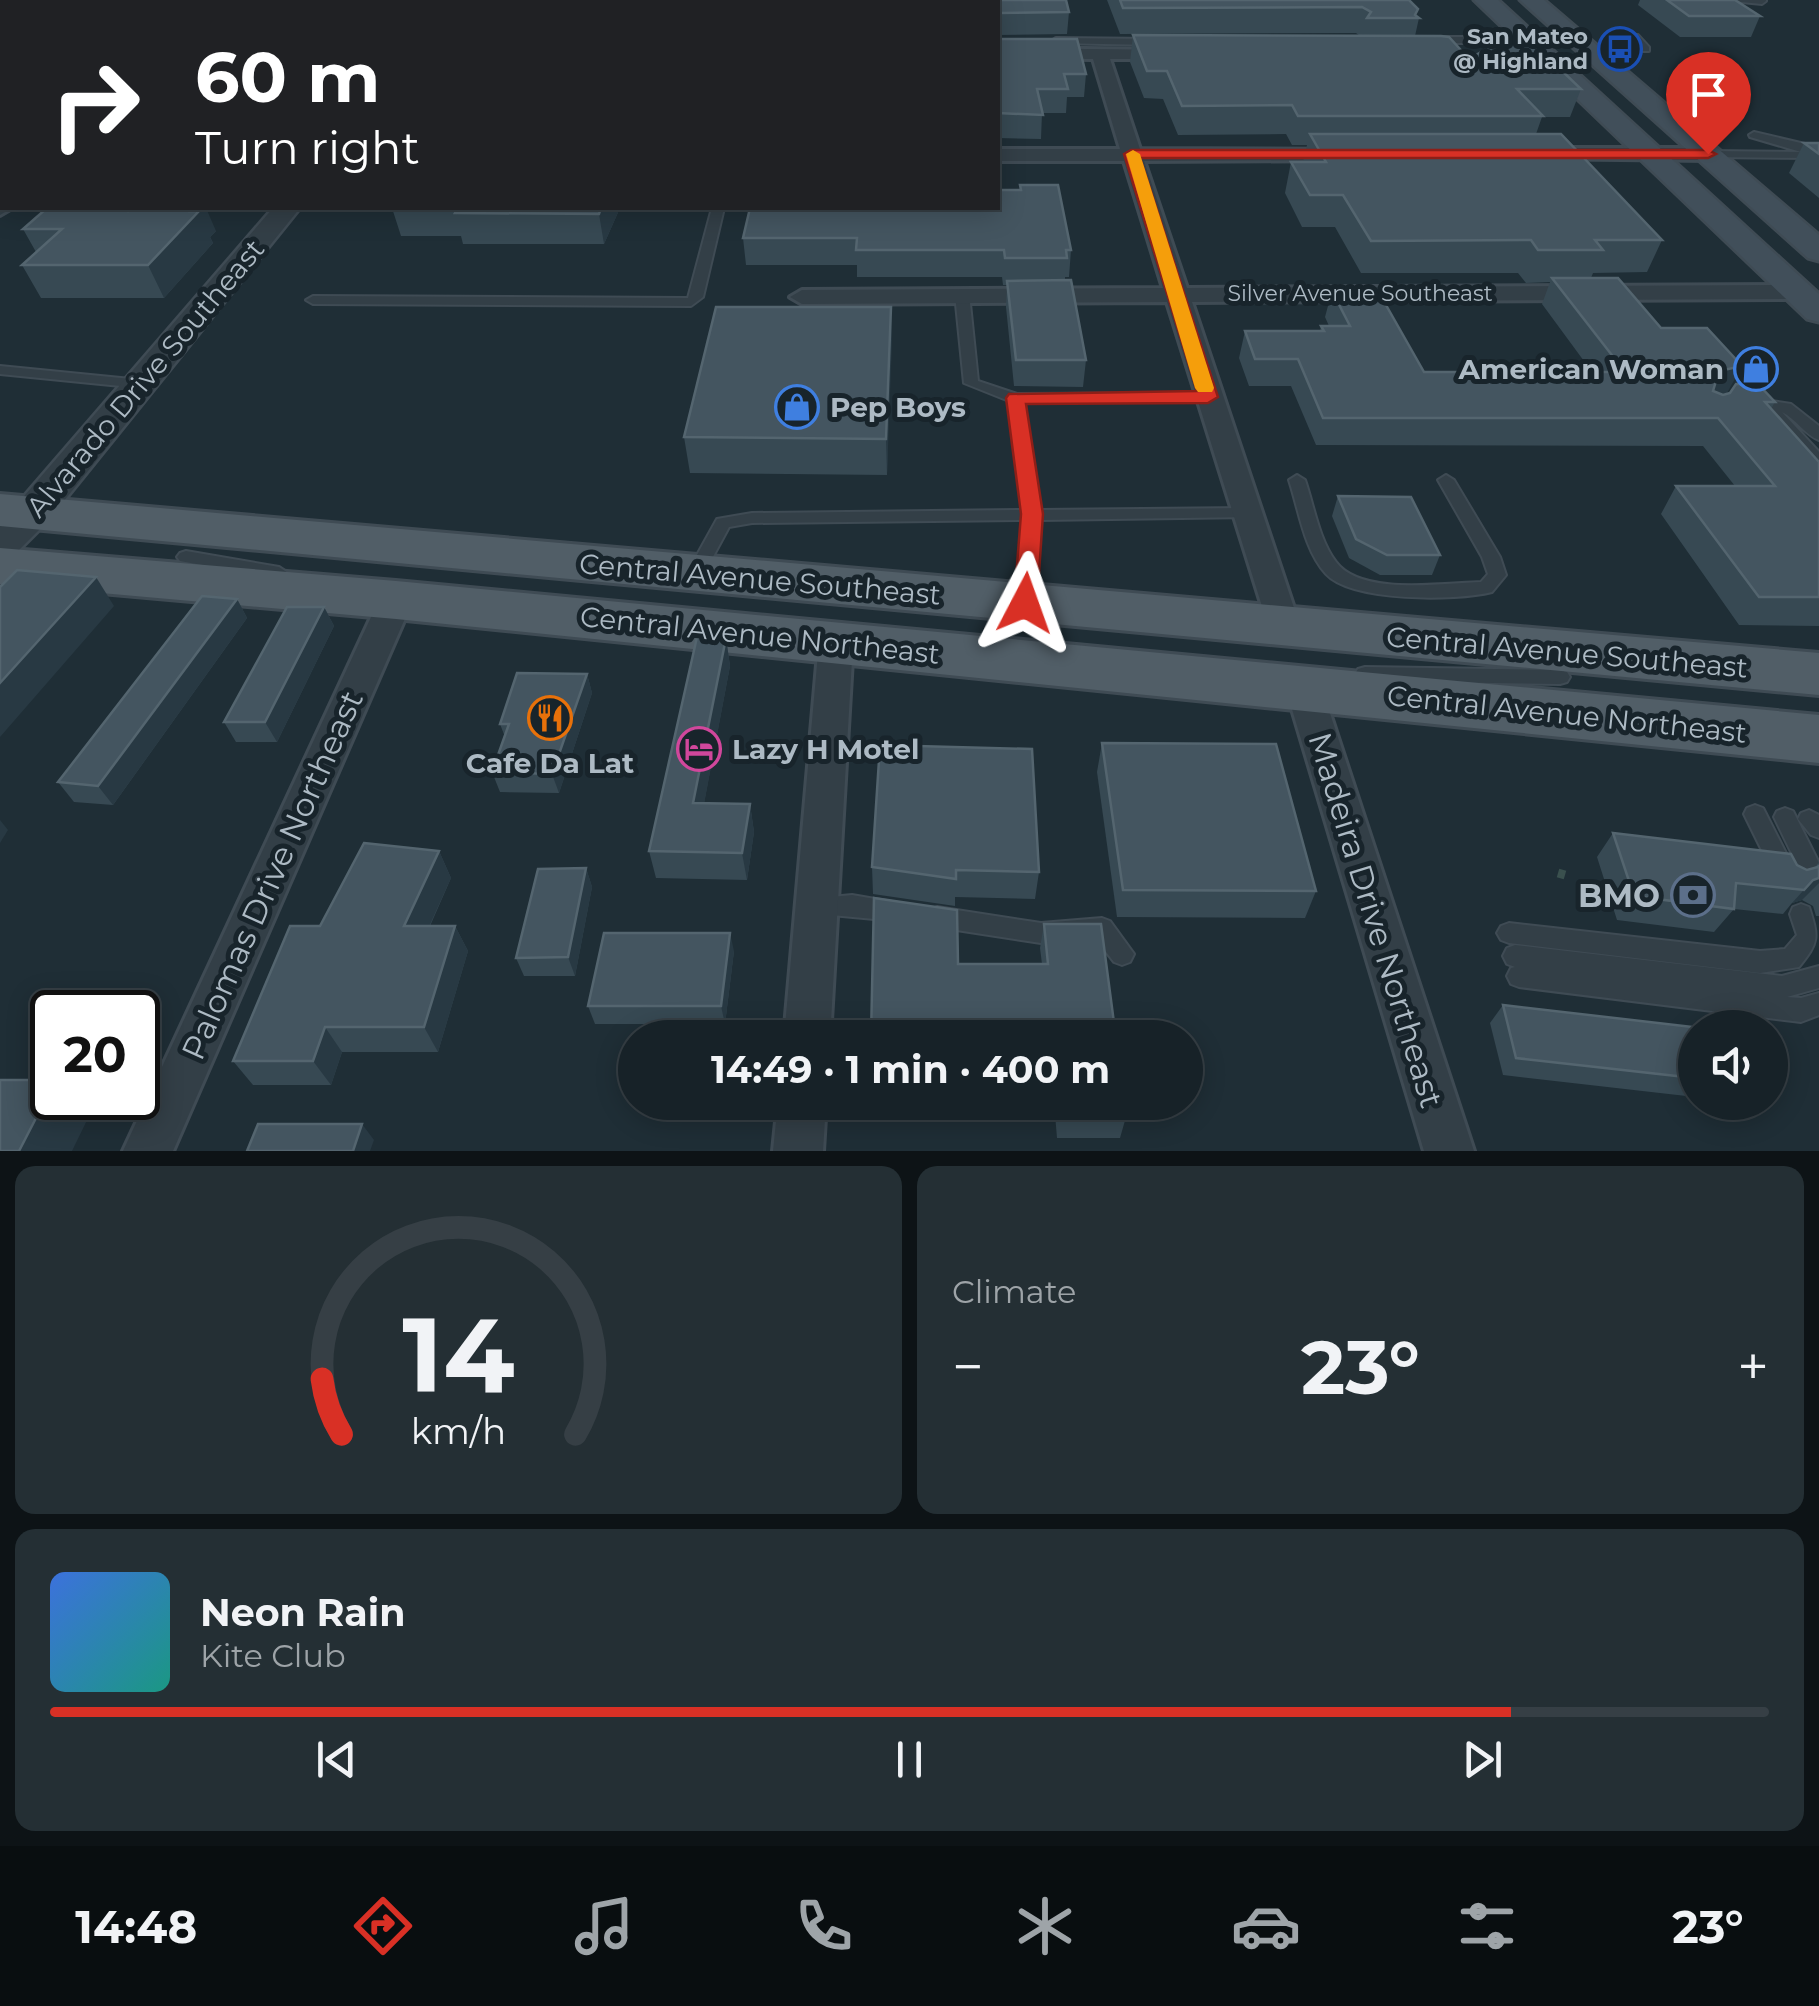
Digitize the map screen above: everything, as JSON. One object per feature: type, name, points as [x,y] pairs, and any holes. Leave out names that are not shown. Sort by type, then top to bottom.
[{"type":"main road","points":[[1485,0],[1520,54],[1650,154],[1809,302]]},
{"type":"main road","points":[[1531,0],[1819,250]]},
{"type":"main road","name":"Central Avenue Southeast","points":[[11,523],[696,573],[1819,674]]},
{"type":"main road","name":"Central Avenue Northeast","points":[[0,566],[396,600],[1819,738]]},
{"type":"street","points":[[1412,47],[1436,43],[1520,54]]},
{"type":"street","points":[[1000,54],[1196,54]]},
{"type":"street","points":[[1100,54],[1282,626]]},
{"type":"street","points":[[1000,154],[1376,154]]},
{"type":"street","points":[[1516,154],[1708,154]]},
{"type":"street","name":"Alvarado Drive Southeast","points":[[11,523],[140,384],[285,210]]},
{"type":"street","name":"Silver Avenue Southeast","points":[[802,296],[1174,294],[1809,302]]},
{"type":"street","name":"Palomas Drive Northeast","points":[[148,1151],[396,600]]},
{"type":"street","points":[[808,1020],[836,642]]},
{"type":"street","name":"Madeira Drive Northeast","points":[[1304,689],[1449,1151]]},
{"type":"street","points":[[798,1151],[801,1120]]},
{"type":"lane","points":[[1717,1],[1762,1]]},
{"type":"lane","points":[[1436,43],[1476,40],[1482,33]]},
{"type":"lane","points":[[1635,37],[1646,50]]},
{"type":"lane","points":[[1000,41],[1172,42]]},
{"type":"lane","points":[[1754,134],[1801,146],[1816,155]]},
{"type":"lane","points":[[1801,146],[1814,136]]},
{"type":"lane","points":[[1708,154],[1816,155]]},
{"type":"lane","points":[[313,300],[690,302],[696,297],[718,210]]},
{"type":"lane","points":[[962,294],[971,383],[1016,398],[1208,397]]},
{"type":"lane","points":[[1,371],[140,384]]},
{"type":"lane","points":[[1016,398],[1032,514],[1025,603]]},
{"type":"lane","points":[[1819,416],[1754,402],[1780,417],[1819,462]]},
{"type":"lane","points":[[1781,405],[1803,418],[1819,435]]},
{"type":"lane","points":[[1297,480],[1329,566],[1342,581],[1368,589],[1486,588],[1497,575],[1491,558],[1446,480]]},
{"type":"lane","points":[[696,573],[723,524],[752,518],[1246,513]]},
{"type":"lane","name":"Central Avenue Southeast","points":[[186,557],[286,574],[1322,673],[1560,677]]},
{"type":"lane","points":[[1756,814],[1787,880]]},
{"type":"lane","points":[[1785,817],[1818,884]]},
{"type":"lane","points":[[816,906],[852,905],[1041,932],[1102,928],[1122,954]]},
{"type":"lane","points":[[1514,955],[1760,962],[1791,958],[1810,938],[1801,914]]},
{"type":"lane","points":[[1514,955],[1782,987],[1819,977]]},
{"type":"lane","points":[[1514,955],[1813,1009]]},
{"type":"building","points":[[1000,0],[1066,0],[1069,12],[1000,13]]},
{"type":"building","points":[[1120,0],[1409,0],[1418,9],[1415,15],[1419,18],[1367,18],[1371,12],[1362,7],[1123,8]]},
{"type":"building","points":[[1667,0],[1735,0],[1760,16],[1689,16]]},
{"type":"building","points":[[1133,35],[1441,36],[1449,37],[1469,59],[1505,38],[1536,46],[1581,89],[1517,89],[1543,116],[1298,116],[1292,105],[1182,106],[1167,71],[1147,71]]},
{"type":"building","points":[[1000,39],[1077,39],[1086,74],[1064,74],[1068,89],[1037,89],[1043,115],[1000,113]]},
{"type":"building","points":[[1310,134],[1561,134],[1662,240],[1595,240],[1603,250],[1538,250],[1531,240],[1371,241],[1343,195],[1310,195],[1291,162],[1326,162]]},
{"type":"building","points":[[1804,143],[1819,143],[1819,154]]},
{"type":"building","points":[[1020,185],[1058,185],[1071,250],[1066,250],[1067,258],[1005,258],[1004,250],[856,250],[857,238],[743,238],[750,210],[1000,210],[1000,190],[1021,190]]},
{"type":"building","points":[[45,210],[199,211],[148,265],[22,265],[62,229],[23,229]]},
{"type":"building","points":[[457,210],[600,210],[599,214],[455,213]]},
{"type":"building","points":[[1552,278],[1618,278],[1661,328],[1707,328],[1742,366],[1719,371],[1713,391],[1723,395],[1736,384],[1758,384],[1775,402],[1765,402],[1819,462],[1819,597],[1759,597],[1676,486],[1775,486],[1718,418],[1323,418],[1298,359],[1255,359],[1245,331],[1324,331],[1321,326],[1350,326],[1332,291],[1378,291],[1424,372],[1625,372]]},
{"type":"building","points":[[1071,280],[1086,360],[1016,360],[1007,281]]},
{"type":"building","name":"Pep Boys","points":[[716,307],[891,307],[886,439],[684,437]]},
{"type":"building","points":[[1338,496],[1411,497],[1440,555],[1387,555],[1356,539]]},
{"type":"building","points":[[17,570],[96,577],[0,683],[0,587]]},
{"type":"building","points":[[202,596],[237,599],[98,786],[58,782]]},
{"type":"building","points":[[287,607],[324,607],[265,722],[224,722]]},
{"type":"building","points":[[697,637],[726,638],[693,803],[750,804],[742,853],[649,851]]},
{"type":"building","name":"Cafe Da Lat","points":[[517,673],[587,674],[552,774],[492,772],[509,724],[500,724]]},
{"type":"building","points":[[1102,743],[1276,744],[1316,891],[1123,890]]},
{"type":"building","points":[[880,745],[1032,749],[1039,872],[956,870],[956,879],[872,867]]},
{"type":"building","points":[[1613,833],[1791,854],[1797,865],[1807,870],[1819,865],[1819,878],[1804,890],[1736,883],[1734,909],[1634,896]]},
{"type":"building","points":[[364,843],[439,851],[404,926],[455,926],[424,1027],[325,1027],[313,1061],[233,1061],[290,926],[320,926]]},
{"type":"building","points":[[586,868],[568,957],[516,958],[538,869]]},
{"type":"building","points":[[874,898],[957,910],[958,964],[1048,964],[1044,924],[1101,924],[1114,1020],[871,1020]]},
{"type":"building","points":[[604,933],[730,933],[721,1006],[588,1006]]},
{"type":"building","points":[[1503,1005],[1678,1025],[1678,1076],[1516,1058]]},
{"type":"building","points":[[0,1080],[30,1080],[30,1120],[35,1120],[19,1151],[0,1151]]},
{"type":"building","points":[[258,1124],[362,1124],[353,1151],[247,1151]]},
{"type":"slow traffic","points":[[1133,154],[1205,388]]},
{"type":"place","name":"San Mateo @ Highland","points":[[1620,49]]},
{"type":"place","name":"American Woman","points":[[1756,369]]},
{"type":"place","name":"Pep Boys","points":[[797,407]]},
{"type":"place","name":"Cafe Da Lat","points":[[550,718]]},
{"type":"place","name":"Lazy H Motel","points":[[699,749]]},
{"type":"place","name":"BMO","points":[[1693,895]]},
{"type":"route","points":[[1025,603],[1032,514],[1016,398],[1208,397],[1131,154],[1708,154]]}]
